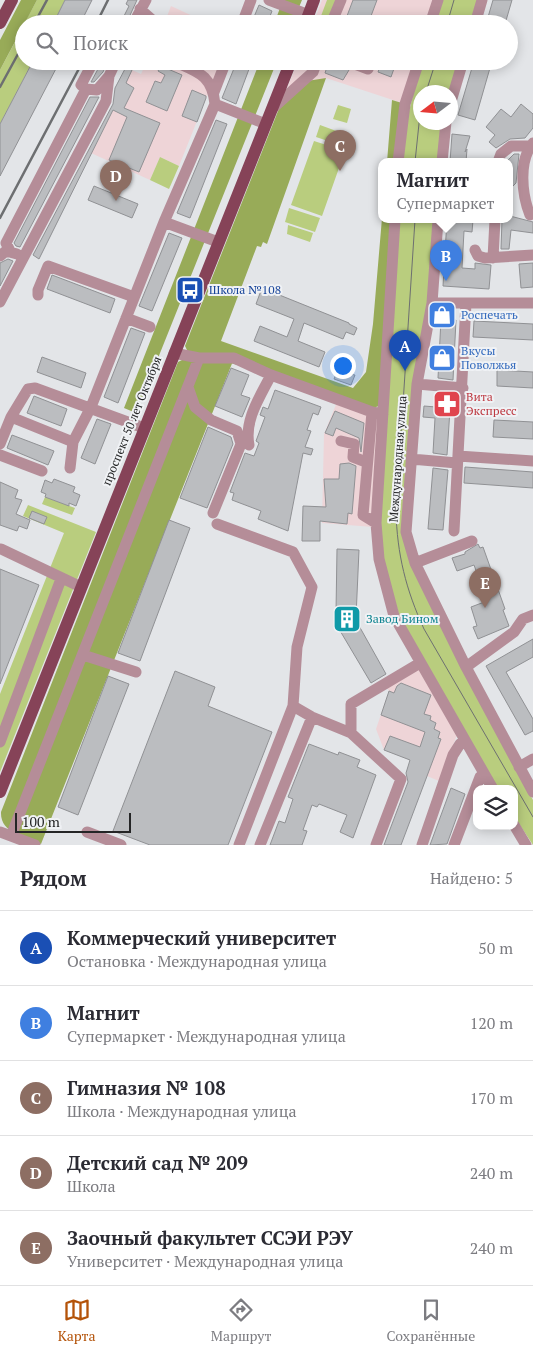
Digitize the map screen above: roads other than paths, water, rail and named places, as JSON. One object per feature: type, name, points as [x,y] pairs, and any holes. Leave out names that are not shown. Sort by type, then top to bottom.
[{"type":"main road","points":[[0,23],[12,0]]},
{"type":"main road","points":[[308,15],[314,0]]},
{"type":"main road","name":"проспект 50 лет Октября","points":[[0,792],[287,70]]},
{"type":"street","points":[[246,15],[252,0]]},
{"type":"street","points":[[269,0],[299,15]]},
{"type":"street","points":[[335,15],[341,0]]},
{"type":"street","points":[[433,15],[438,0]]},
{"type":"street","points":[[478,15],[482,0]]},
{"type":"street","points":[[89,70],[82,85],[86,89],[97,90],[112,70]]},
{"type":"street","points":[[70,468],[73,442],[92,407],[164,222],[215,104],[214,92],[208,78],[192,70]]},
{"type":"street","points":[[214,92],[223,70]]},
{"type":"street","points":[[272,109],[314,70]]},
{"type":"street","points":[[398,158],[405,104],[415,70]]},
{"type":"street","points":[[456,85],[461,70]]},
{"type":"street","points":[[0,302],[106,101],[109,76]]},
{"type":"street","points":[[23,257],[5,253],[6,243],[86,89]]},
{"type":"street","points":[[215,104],[266,124]]},
{"type":"street","points":[[442,158],[445,130]]},
{"type":"street","points":[[500,158],[501,154],[511,146],[532,145]]},
{"type":"street","points":[[530,215],[523,192],[527,153],[532,145]]},
{"type":"street","points":[[164,222],[218,242]]},
{"type":"street","name":"Международная улица","points":[[395,223],[377,413],[376,522],[379,559],[394,616],[491,785]]},
{"type":"street","name":"Международная улица","points":[[438,223],[432,303],[417,384],[406,532],[415,562],[466,667],[533,792]]},
{"type":"street","points":[[493,258],[495,223]]},
{"type":"street","points":[[475,250],[478,256],[493,258],[533,255]]},
{"type":"street","points":[[38,295],[38,290],[48,266],[134,297]]},
{"type":"street","points":[[432,303],[533,303]]},
{"type":"street","points":[[454,531],[466,304]]},
{"type":"street","points":[[126,318],[150,327]]},
{"type":"street","points":[[174,353],[199,358],[234,358],[271,375],[377,413],[366,462],[363,515],[376,522]]},
{"type":"street","points":[[12,836],[199,358]]},
{"type":"street","points":[[249,445],[247,433],[256,404],[271,375]]},
{"type":"street","points":[[417,384],[463,388]]},
{"type":"street","points":[[188,387],[194,407],[211,420],[237,431],[241,444],[215,519],[292,552],[312,587],[297,647],[293,706],[239,845]]},
{"type":"street","points":[[0,444],[11,417],[28,389],[35,388],[92,407],[144,428]]},
{"type":"street","points":[[11,417],[73,442]]},
{"type":"street","points":[[341,441],[354,444],[353,457],[366,462]]},
{"type":"street","points":[[0,455],[42,471]]},
{"type":"street","points":[[411,459],[533,461]]},
{"type":"street","points":[[415,562],[472,540]]},
{"type":"street","points":[[1,549],[81,587]]},
{"type":"street","points":[[0,742],[61,579]]},
{"type":"street","points":[[466,667],[514,632],[522,620],[533,615]]},
{"type":"street","points":[[83,655],[136,672]]},
{"type":"street","points":[[351,733],[351,704],[420,664]]},
{"type":"street","points":[[293,706],[312,717],[351,733],[400,779],[376,845]]},
{"type":"street","points":[[260,845],[312,717]]},
{"type":"street","points":[[422,845],[453,755],[464,741]]},
{"type":"street","points":[[519,767],[533,759]]},
{"type":"street","points":[[454,845],[480,777],[484,774]]},
{"type":"street","points":[[517,830],[526,845]]},
{"type":"street","points":[[0,832],[35,845]]},
{"type":"street","points":[[87,832],[121,845]]},
{"type":"tram line","points":[[450,15],[454,0]]},
{"type":"tram line","points":[[428,85],[433,70]]},
{"type":"tram line","points":[[415,158],[418,130]]},
{"type":"tram line","points":[[415,223],[396,511],[398,542],[407,586],[424,629],[533,817]]},
{"type":"railway","points":[[39,15],[47,0]]},
{"type":"railway","points":[[100,15],[108,0]]},
{"type":"railway","points":[[0,87],[15,60]]},
{"type":"railway","points":[[0,218],[78,70]]},
{"type":"place","name":"Гимназия № 108","points":[[340,171]]},
{"type":"place","name":"Детский сад № 209","points":[[116,201]]},
{"type":"place","name":"Магнит","points":[[446,281]]},
{"type":"place","name":"Школа №108","points":[[190,290]]},
{"type":"place","name":"Роспечать","points":[[442,315]]},
{"type":"place","name":"Вкусы Поволжья","points":[[442,358]]},
{"type":"place","name":"Коммерческий университет","points":[[405,371]]},
{"type":"place","name":"Вита Экспресс","points":[[447,404]]},
{"type":"place","name":"Заочный факультет ССЭИ РЭУ","points":[[485,608]]},
{"type":"place","name":"Завод Бином","points":[[347,619]]}]
